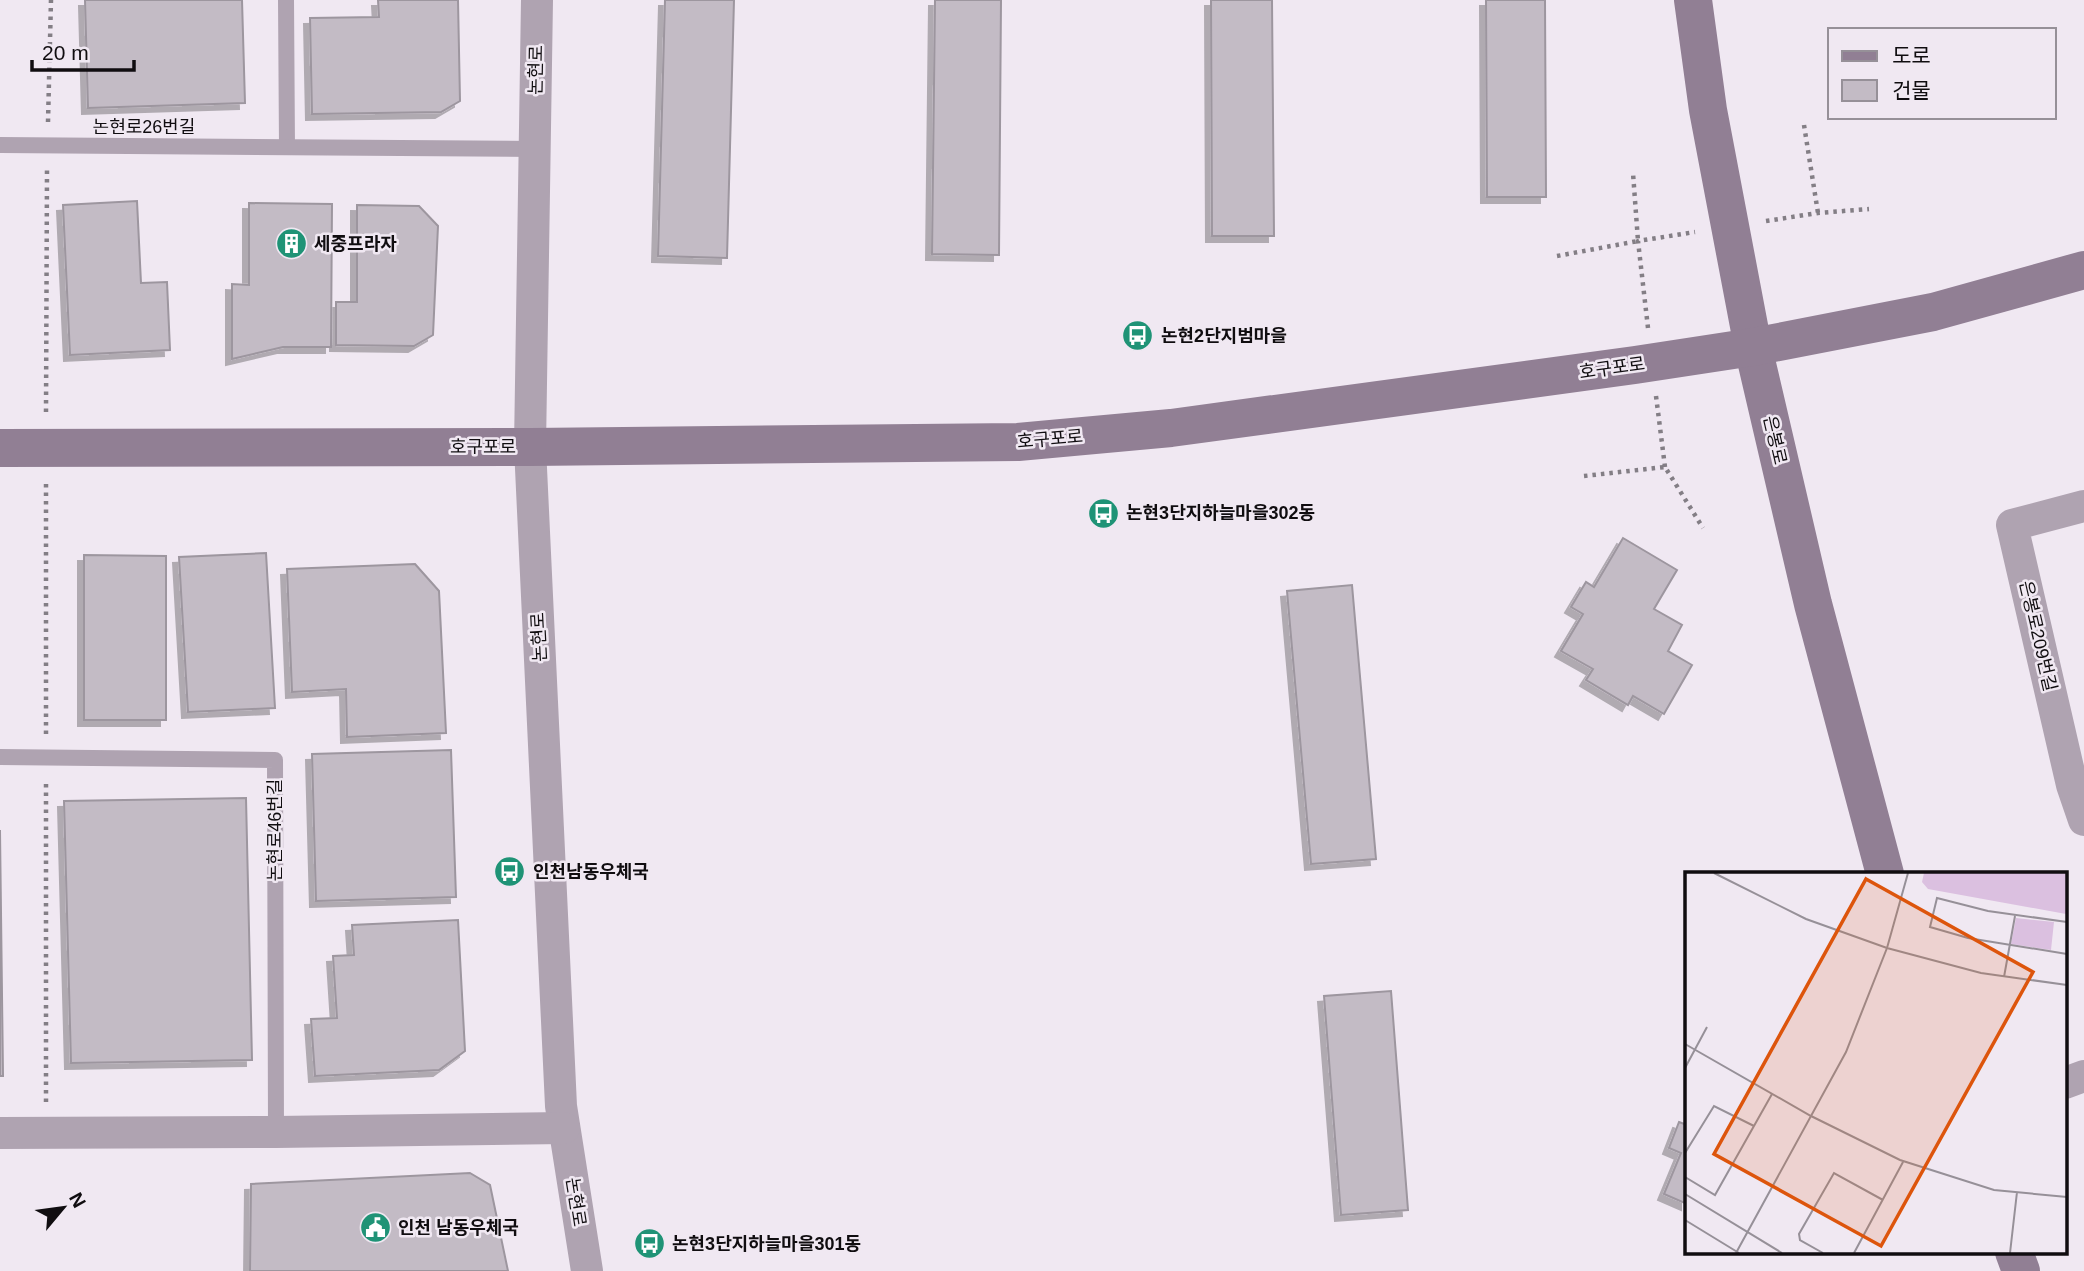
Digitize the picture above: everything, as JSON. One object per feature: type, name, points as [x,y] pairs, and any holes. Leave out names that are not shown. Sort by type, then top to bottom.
[{"type":"main road","name":"은봉로","points":[[1693,0],[1708,110],[1753,347],[1813,604],[1884,872]]},
{"type":"main road","name":"호구포로","points":[[0,448],[530,447],[1018,442],[1171,428],[1753,347],[1933,312],[2084,270]]},
{"type":"main road","points":[[2015,1254],[2021,1271]]},
{"type":"street","name":"논현로","points":[[537,0],[530,447],[561,1093],[587,1271]]},
{"type":"street","name":"은봉로209번길","points":[[2084,506],[2012,525],[2072,785],[2084,820]]},
{"type":"street","points":[[2066,1083],[2084,1076]]},
{"type":"street","points":[[0,1133],[564,1128]]},
{"type":"lane","points":[[286,0],[287,147]]},
{"type":"lane","name":"논현로26번길","points":[[0,145],[535,149]]},
{"type":"lane","name":"논현로46번길","points":[[0,757],[275,760],[276,1132]]},
{"type":"path","points":[[46,741],[47,145],[51,0]]},
{"type":"path","points":[[1804,125],[1818,213]]},
{"type":"path","points":[[1633,173],[1649,334]]},
{"type":"path","points":[[1753,223],[1818,213],[1869,209]]},
{"type":"path","points":[[1557,256],[1702,231]]},
{"type":"path","points":[[1656,387],[1665,467],[1703,528]]},
{"type":"path","points":[[1584,476],[1665,467]]},
{"type":"path","points":[[46,769],[46,1132]]},
{"type":"building","points":[[85,0],[242,0],[245,103],[88,108]]},
{"type":"building","points":[[378,0],[458,0],[460,101],[441,112],[312,114],[310,18],[379,17]]},
{"type":"building","points":[[665,0],[734,0],[727,258],[658,256]]},
{"type":"building","points":[[935,0],[1001,0],[999,255],[932,254]]},
{"type":"building","points":[[1211,0],[1272,0],[1274,236],[1212,236]]},
{"type":"building","points":[[1486,0],[1545,0],[1546,197],[1487,197]]},
{"type":"building","points":[[137,201],[141,283],[167,282],[170,350],[70,355],[63,205]]},
{"type":"building","name":"세중프라자","points":[[249,203],[332,204],[331,347],[283,347],[232,359],[232,284],[249,285]]},
{"type":"building","points":[[357,205],[419,206],[438,226],[433,335],[414,346],[336,345],[336,302],[357,302]]},
{"type":"building","points":[[1623,538],[1677,570],[1654,609],[1682,625],[1668,651],[1692,665],[1664,714],[1633,696],[1628,705],[1586,680],[1593,669],[1561,651],[1583,614],[1571,607],[1586,582],[1594,587]]},
{"type":"building","points":[[266,553],[275,708],[188,712],[179,557]]},
{"type":"building","points":[[84,555],[166,556],[166,720],[84,720]]},
{"type":"building","points":[[415,564],[439,591],[446,733],[347,737],[346,689],[292,692],[287,569]]},
{"type":"building","points":[[1352,585],[1376,859],[1311,864],[1287,591]]},
{"type":"building","points":[[451,750],[456,897],[316,901],[312,754]]},
{"type":"building","points":[[246,798],[252,1060],[71,1063],[64,801]]},
{"type":"building","points":[[0,830],[3,1076],[0,1076]]},
{"type":"building","points":[[458,920],[465,1051],[439,1070],[315,1076],[311,1019],[337,1018],[333,956],[354,955],[352,925]]},
{"type":"building","points":[[1391,991],[1408,1210],[1341,1215],[1324,996]]},
{"type":"building","points":[[1679,1122],[1685,1124],[1685,1203],[1664,1194],[1681,1153],[1669,1148]]},
{"type":"building","name":"인천 남동우체국","points":[[470,1173],[490,1185],[508,1271],[250,1271],[251,1184]]},
{"type":"place","name":"세중프라자","points":[[291,244]]},
{"type":"place","name":"논현2단지범마을","points":[[1138,336]]},
{"type":"place","name":"논현3단지하늘마을302동","points":[[1103,513]]},
{"type":"place","name":"인천남동우체국","points":[[510,872]]},
{"type":"place","name":"인천 남동우체국","points":[[375,1228]]},
{"type":"place","name":"논현3단지하늘마을301동","points":[[649,1244]]}]
